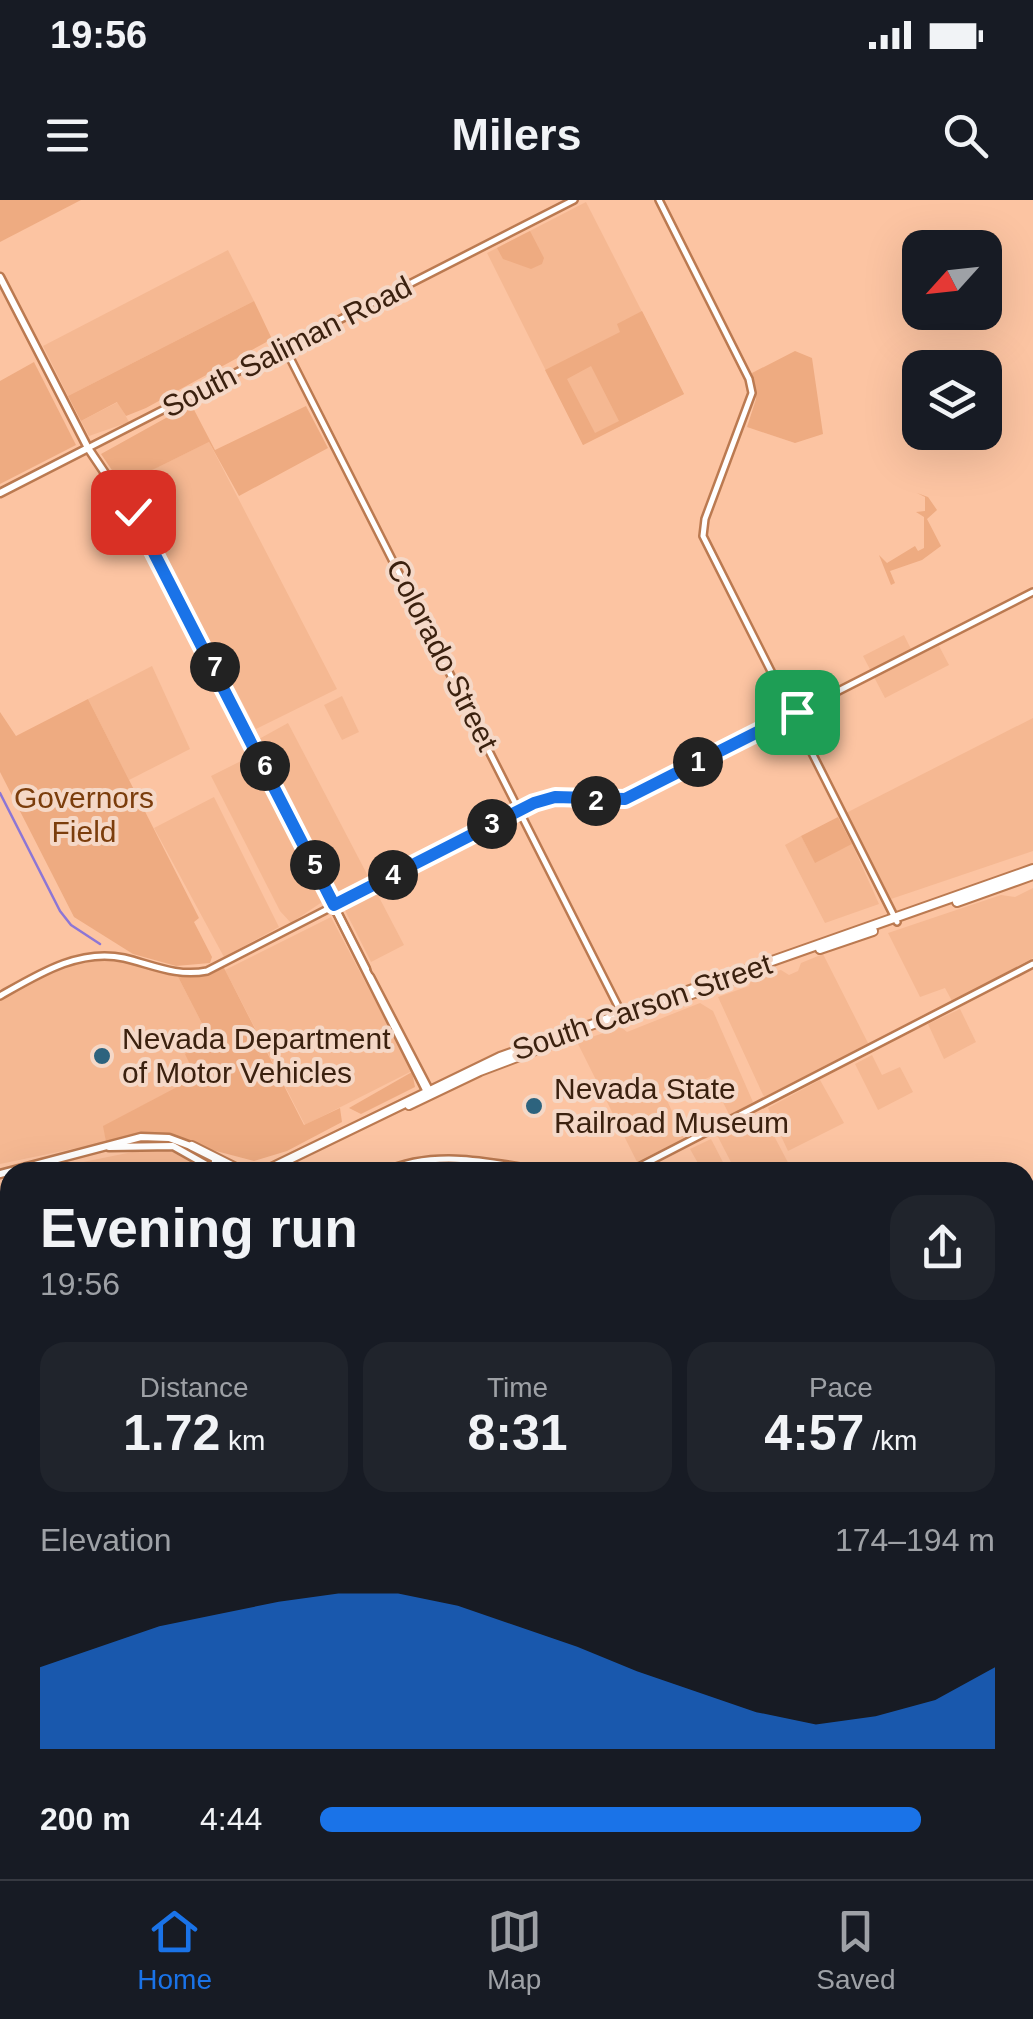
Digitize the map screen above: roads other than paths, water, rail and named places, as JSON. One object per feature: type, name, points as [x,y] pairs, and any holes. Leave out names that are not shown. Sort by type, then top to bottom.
[{"type":"main road","points":[[0,276],[88,448],[146,532],[429,1091]]},
{"type":"main road","name":"South Saliman Road","points":[[0,493],[88,448]]},
{"type":"main road","name":"South Carson Street","points":[[294,1162],[429,1091],[513,1057],[1033,872]]},
{"type":"main road","name":"South Carson Street","points":[[284,1162],[355,1129]]},
{"type":"main road","points":[[48,1162],[160,1136],[226,1162]]},
{"type":"main road","points":[[108,1147],[173,1146],[201,1162]]},
{"type":"main road","points":[[192,1146],[216,1162]]},
{"type":"main road","points":[[275,1162],[301,1154]]},
{"type":"street","name":"South Saliman Road","points":[[88,448],[574,200]]},
{"type":"street","points":[[659,200],[750,384],[750,405],[705,519],[703,536],[896,920]]},
{"type":"street","name":"Colorado Street","points":[[285,348],[623,1015]]},
{"type":"street","points":[[0,996],[60,965],[88,957],[124,958],[176,973],[207,971],[521,809],[555,797],[624,799],[1033,592]]},
{"type":"street","points":[[648,1162],[1033,964]]},
{"type":"street","points":[[413,1162],[436,1159],[462,1162]]},
{"type":"waterway","points":[[0,793],[60,911],[71,925],[100,944]]},
{"type":"place","name":"Nevada Department of Motor Vehicles","points":[[102,1056]]},
{"type":"place","name":"Nevada State Railroad Museum","points":[[534,1106]]},
{"type":"park label","name":"Governors Field","points":[[84,815]]}]
